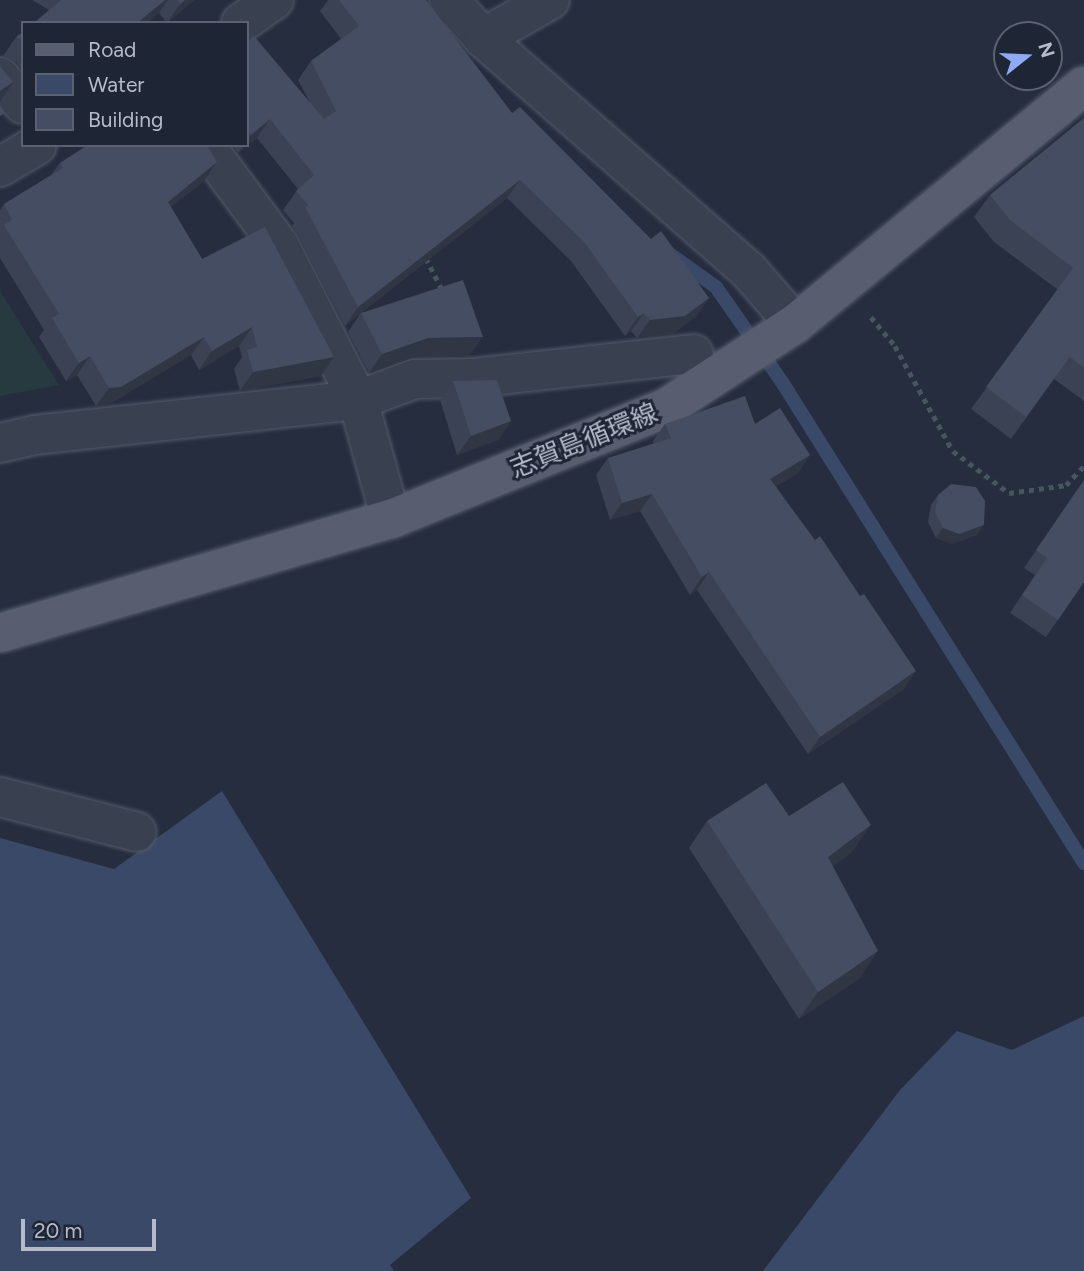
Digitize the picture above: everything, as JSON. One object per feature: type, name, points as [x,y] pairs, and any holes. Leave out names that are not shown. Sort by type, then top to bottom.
[{"type":"main road","name":"志賀島循環線","points":[[0,633],[391,519],[666,408],[795,324],[1084,86]]},
{"type":"street","points":[[245,21],[274,0]]},
{"type":"street","points":[[449,0],[483,38],[749,271],[795,324]]},
{"type":"street","points":[[483,38],[550,0]]},
{"type":"street","points":[[0,77],[21,102]]},
{"type":"street","points":[[0,167],[34,147]]},
{"type":"street","points":[[206,147],[279,245],[358,400],[391,519]]},
{"type":"street","points":[[0,443],[35,435],[358,400],[415,379],[471,378],[694,354]]},
{"type":"street","points":[[0,797],[137,832]]},
{"type":"path","points":[[418,246],[434,268],[443,293]]},
{"type":"path","points":[[844,284],[895,346],[953,451],[1009,493],[1066,485],[1084,466]]},
{"type":"shaded area","points":[[0,291],[59,385],[0,396]]},
{"type":"water","points":[[222,791],[471,1198],[390,1265],[394,1271],[0,1271],[0,838],[114,869]]},
{"type":"water","points":[[1084,1016],[1084,1271],[763,1271],[900,1090],[957,1031],[1012,1050]]},
{"type":"building","points":[[61,0],[165,0],[139,21],[36,21]]},
{"type":"building","points":[[339,0],[426,0],[512,113],[520,107],[651,239],[661,231],[709,298],[685,316],[650,320],[644,313],[638,317],[584,242],[520,180],[358,307],[305,207],[308,205],[296,191],[314,175],[270,119],[251,135],[248,130],[248,40],[254,36],[324,119],[336,111],[311,61],[359,26]]},
{"type":"building","points":[[0,66],[13,82],[0,91]]},
{"type":"building","points":[[1084,118],[1084,368],[1070,357],[1026,417],[986,387],[1073,268],[1010,220],[990,195]]},
{"type":"building","points":[[85,147],[208,147],[217,162],[168,202],[202,259],[265,227],[334,357],[253,372],[247,350],[257,347],[252,327],[212,351],[204,337],[121,387],[109,388],[90,356],[79,363],[52,318],[59,314],[4,225],[12,220],[4,204],[63,168],[60,163]]},
{"type":"building","points":[[463,280],[483,337],[428,338],[382,354],[361,313]]},
{"type":"building","points":[[497,380],[511,421],[471,436],[453,381]]},
{"type":"building","points":[[745,396],[755,424],[780,408],[810,455],[770,479],[815,540],[820,536],[860,596],[864,594],[916,671],[820,737],[709,572],[702,577],[652,494],[622,503],[608,458],[671,438],[665,424]]},
{"type":"building","points":[[1084,480],[1084,582],[1058,620],[1022,595],[1047,558],[1036,550]]},
{"type":"building","points":[[951,484],[976,487],[985,501],[984,525],[959,534],[943,528],[935,512],[938,495]]},
{"type":"building","points":[[843,782],[871,825],[828,857],[878,951],[818,992],[707,821],[766,783],[789,816]]},
{"type":"waterway","points":[[671,255],[716,287],[782,382],[1084,863]]}]
